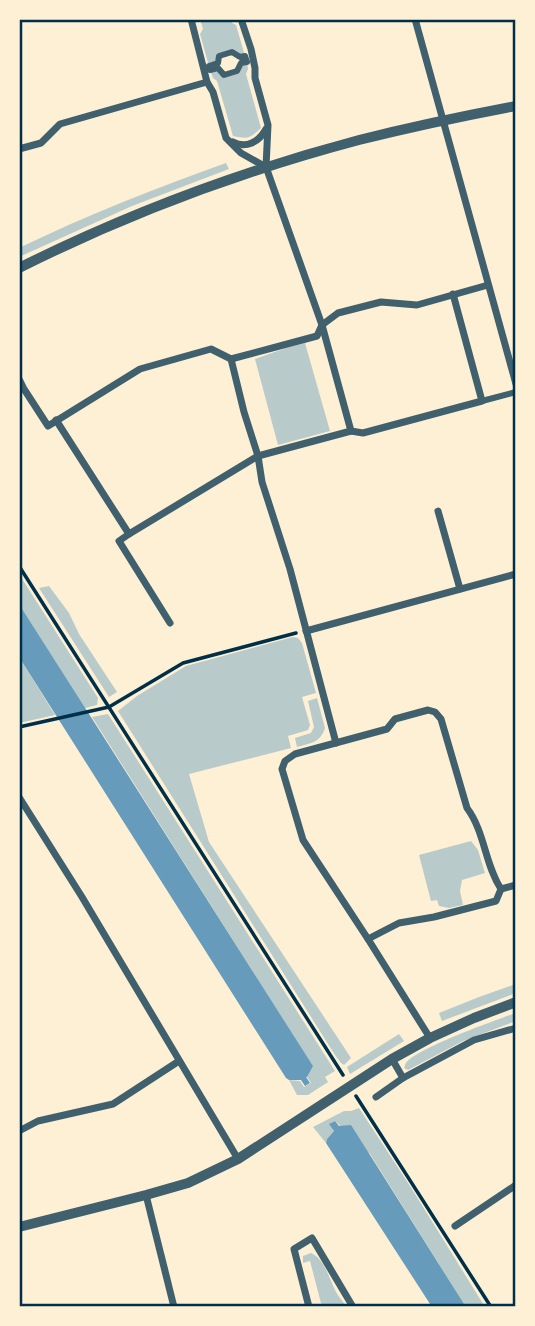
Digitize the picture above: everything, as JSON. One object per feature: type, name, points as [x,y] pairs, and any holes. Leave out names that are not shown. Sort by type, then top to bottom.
[{"type":"street","points":[[191,19],[207,82],[213,92],[226,138],[241,153],[266,167]]},
{"type":"street","points":[[241,19],[251,48],[255,78],[268,125],[266,167],[323,325],[351,431]]},
{"type":"street","points":[[415,19],[516,384]]},
{"type":"street","points":[[232,52],[240,57],[245,56],[247,62],[241,63],[237,71],[224,75],[218,68],[210,70],[209,66],[218,63],[219,56],[232,52]]},
{"type":"street","points":[[19,149],[41,143],[60,124],[207,82]]},
{"type":"street","points":[[19,268],[143,212],[266,167],[443,120],[516,106]]},
{"type":"street","points":[[226,138],[248,145],[261,138],[268,125]]},
{"type":"street","points":[[19,379],[48,426],[140,369],[211,349],[231,359],[317,336],[323,325],[338,313],[381,302],[417,305],[488,285]]},
{"type":"street","points":[[453,294],[482,401]]},
{"type":"street","points":[[231,359],[258,456],[262,482],[290,569],[336,743]]},
{"type":"street","points":[[170,623],[119,541],[129,534],[258,456],[351,431],[363,433],[516,393]]},
{"type":"street","points":[[56,421],[129,534]]},
{"type":"street","points":[[439,511],[460,589]]},
{"type":"street","points":[[306,631],[516,574]]},
{"type":"street","points":[[430,1038],[303,840],[282,769],[285,761],[295,754],[387,729],[396,719],[428,710],[435,712],[441,719],[467,808],[475,819],[494,879],[501,889]]},
{"type":"street","points":[[19,797],[238,1159]]},
{"type":"street","points":[[501,889],[516,885]]},
{"type":"street","points":[[368,939],[400,923],[496,901],[501,889]]},
{"type":"street","points":[[19,1227],[188,1182],[238,1159],[392,1059],[430,1038],[516,1002]]},
{"type":"street","points":[[376,1097],[403,1078],[474,1041],[516,1028]]},
{"type":"street","points":[[392,1059],[403,1078]]},
{"type":"street","points":[[19,1131],[38,1121],[113,1104],[179,1061]]},
{"type":"street","points":[[455,1226],[516,1185]]},
{"type":"street","points":[[146,1195],[174,1307]]},
{"type":"street","points":[[309,1307],[294,1249],[312,1238],[352,1307]]},
{"type":"path","points":[[19,566],[491,1307]]},
{"type":"path","points":[[19,727],[109,707],[183,663],[306,631]]},
{"type":"shaded area","points":[[200,19],[231,19],[236,25],[245,56],[232,52],[223,54],[218,63],[209,66],[200,34],[203,29]]},
{"type":"shaded area","points":[[247,62],[246,74],[261,128],[251,136],[242,138],[233,136],[217,81],[210,70],[218,68],[224,75]]},
{"type":"shaded area","points":[[226,163],[229,169],[132,206],[19,257],[19,248],[45,236],[122,202]]},
{"type":"shaded area","points":[[305,343],[330,431],[278,445],[255,359]]},
{"type":"shaded area","points":[[19,574],[98,698],[97,705],[85,708],[19,604]]},
{"type":"shaded area","points":[[49,586],[69,613],[79,634],[117,692],[109,697],[39,588]]},
{"type":"shaded area","points":[[293,637],[302,643],[316,693],[302,697],[310,725],[308,730],[288,736],[291,748],[189,774],[209,842],[351,1058],[344,1065],[335,1055],[118,711],[186,666]]},
{"type":"shaded area","points":[[19,657],[55,715],[19,723]]},
{"type":"shaded area","points":[[317,698],[325,728],[323,733],[318,740],[297,747],[295,738],[311,733],[314,727],[308,701]]},
{"type":"shaded area","points":[[108,714],[335,1071],[325,1077],[328,1082],[308,1095],[297,1095],[289,1080],[300,1081],[304,1087],[311,1083],[307,1077],[312,1065],[92,717]]},
{"type":"shaded area","points":[[471,841],[478,850],[485,873],[462,880],[460,891],[463,905],[449,908],[439,906],[437,900],[431,901],[419,855]]},
{"type":"shaded area","points":[[516,984],[516,993],[442,1021],[439,1013]]},
{"type":"shaded area","points":[[516,1013],[516,1021],[463,1041],[408,1070],[404,1068],[413,1057],[425,1050]]},
{"type":"shaded area","points":[[399,1034],[404,1041],[350,1074],[347,1067]]},
{"type":"shaded area","points":[[359,1108],[485,1307],[466,1307],[370,1154],[335,1121],[330,1124],[334,1131],[326,1143],[313,1127],[344,1111]]},
{"type":"shaded area","points":[[311,1253],[323,1265],[336,1292],[347,1307],[322,1307],[310,1261],[303,1263],[303,1256]]},
{"type":"water","points":[[19,604],[313,1066],[306,1077],[310,1083],[305,1086],[301,1080],[286,1078],[19,657]]},
{"type":"water","points":[[335,1121],[339,1126],[351,1125],[466,1307],[432,1307],[326,1143],[334,1131],[329,1124]]}]
